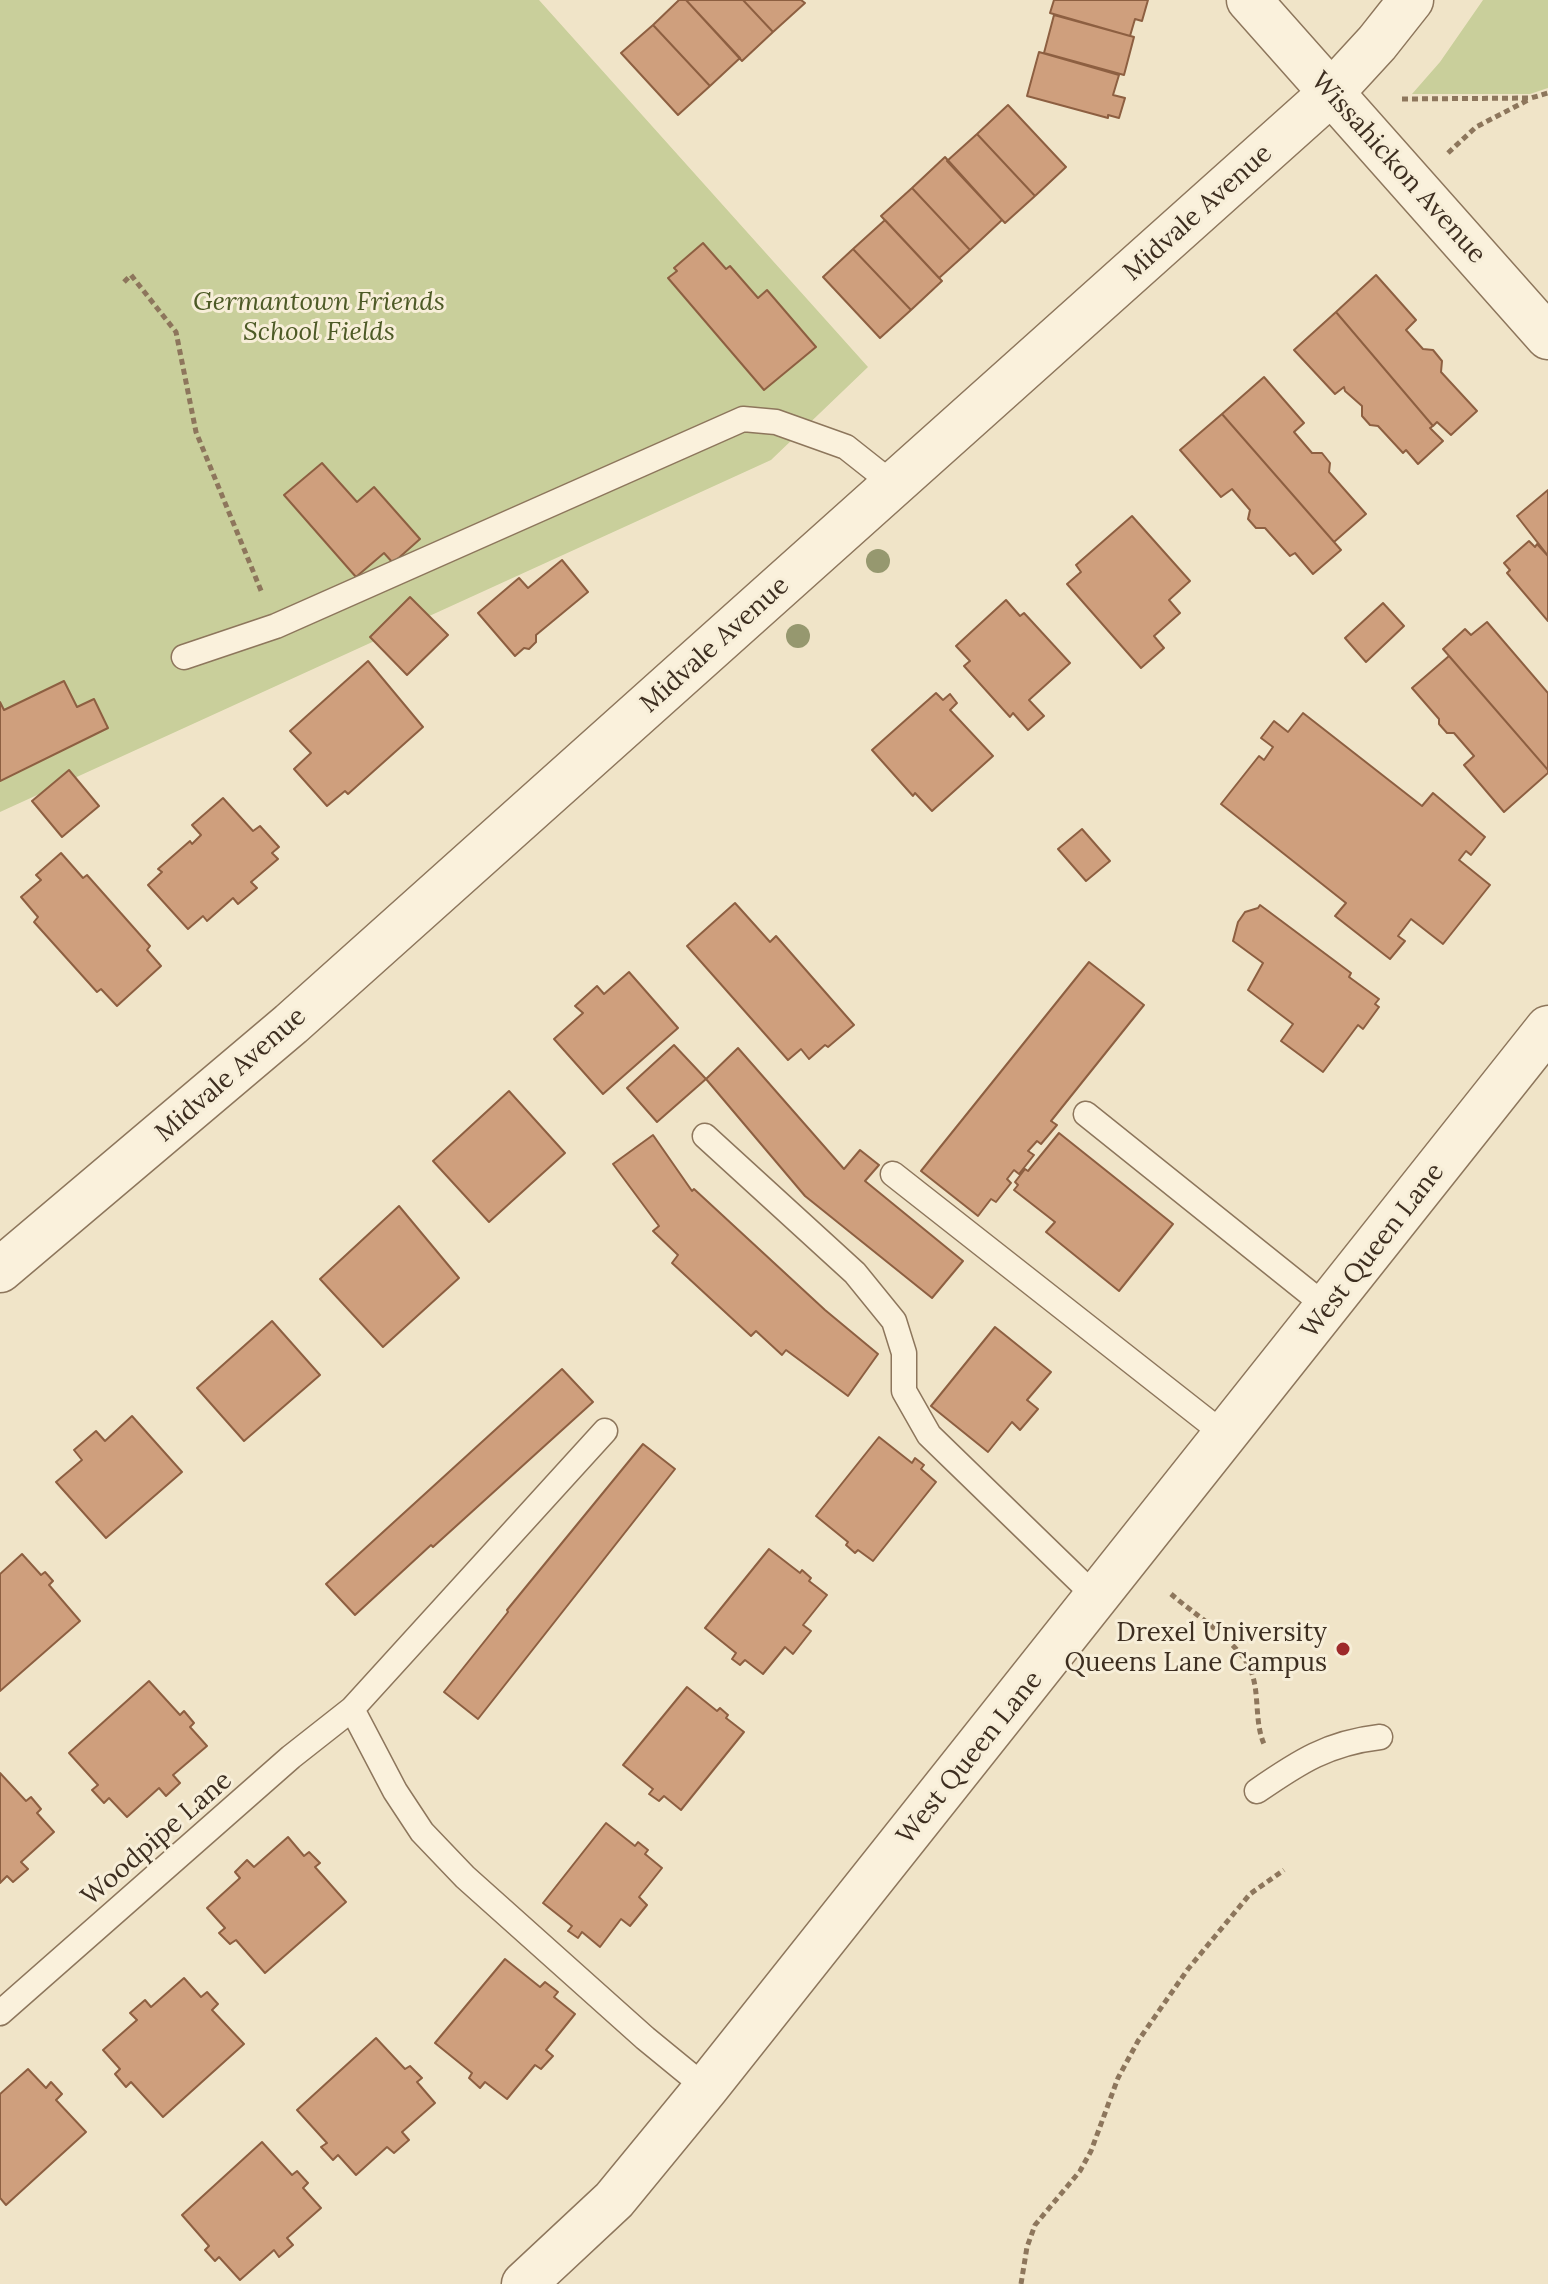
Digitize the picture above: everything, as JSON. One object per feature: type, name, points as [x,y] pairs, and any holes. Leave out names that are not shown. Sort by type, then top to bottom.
[{"type":"street","name":"Wissahickon Avenue","points":[[1249,0],[1548,337]]},
{"type":"street","name":"Midvale Avenue","points":[[0,1270],[291,1024],[1331,93],[1411,0]]},
{"type":"street","name":"West Queen Lane","points":[[524,2284],[614,2200],[706,2088],[1548,1028]]},
{"type":"lane","points":[[184,657],[276,626],[743,419],[776,422],[846,447],[894,485]]},
{"type":"lane","points":[[1086,1114],[1328,1308]]},
{"type":"lane","points":[[705,1136],[855,1273],[894,1321],[904,1353],[904,1391],[929,1435],[1097,1598]]},
{"type":"lane","points":[[893,1174],[1225,1435]]},
{"type":"lane","name":"Woodpipe Lane","points":[[0,2013],[291,1757],[352,1709],[605,1431]]},
{"type":"lane","points":[[352,1709],[395,1791],[422,1832],[465,1877],[645,2038],[706,2088]]},
{"type":"lane","points":[[1257,1791],[1318,1753],[1350,1741],[1380,1737]]},
{"type":"path","points":[[1448,153],[1476,127],[1531,98],[1548,93]]},
{"type":"path","points":[[1402,99],[1531,98]]},
{"type":"path","points":[[124,282],[131,275],[176,332],[196,432],[276,626]]},
{"type":"path","points":[[1171,1594],[1238,1650],[1251,1671],[1263,1743],[1286,1772]]},
{"type":"path","points":[[1021,2284],[1027,2247],[1035,2225],[1080,2171],[1091,2151],[1118,2078],[1138,2041],[1188,1969],[1250,1894],[1284,1870]]},
{"type":"green space","name":"Germantown Friends School Fields","points":[[0,0],[539,0],[868,367],[771,460],[0,812]]},
{"type":"green space","points":[[1483,0],[1548,0],[1548,88],[1530,94],[1412,94],[1440,62]]},
{"type":"building","points":[[679,0],[686,0],[740,58],[710,86],[653,25]]},
{"type":"building","points":[[686,0],[743,0],[773,32],[742,61]]},
{"type":"building","points":[[743,0],[801,0],[805,3],[773,32]]},
{"type":"building","points":[[1054,0],[1148,0],[1142,21],[1135,19],[1130,36],[1050,13]]},
{"type":"building","points":[[1054,15],[1134,37],[1124,75],[1044,53]]},
{"type":"building","points":[[653,25],[710,86],[678,115],[621,53]]},
{"type":"building","points":[[1039,52],[1119,75],[1113,95],[1125,98],[1119,118],[1108,115],[1108,118],[1027,96]]},
{"type":"building","points":[[1008,105],[1066,167],[1035,196],[977,134]]},
{"type":"building","points":[[977,134],[1035,196],[1005,223],[947,161]]},
{"type":"building","points":[[945,157],[1002,220],[970,250],[912,188]]},
{"type":"building","points":[[912,188],[970,250],[939,278],[881,216]]},
{"type":"building","points":[[885,220],[942,281],[911,310],[853,249]]},
{"type":"building","points":[[703,243],[726,269],[730,266],[758,298],[767,290],[816,347],[764,390],[668,278],[677,271],[674,268]]},
{"type":"building","points":[[853,249],[911,310],[880,338],[823,277]]},
{"type":"building","points":[[1376,275],[1416,320],[1406,330],[1423,349],[1433,350],[1442,361],[1441,372],[1477,411],[1451,435],[1437,422],[1433,426],[1336,312]]},
{"type":"building","points":[[1336,312],[1443,441],[1418,464],[1378,426],[1370,425],[1362,416],[1362,406],[1344,387],[1335,394],[1294,350]]},
{"type":"building","points":[[1264,377],[1304,423],[1294,432],[1312,453],[1322,453],[1330,463],[1329,472],[1366,514],[1334,542],[1222,414]]},
{"type":"building","points":[[1222,414],[1341,550],[1313,574],[1295,553],[1290,556],[1265,528],[1256,528],[1248,519],[1250,510],[1232,489],[1221,497],[1180,450]]},
{"type":"building","points":[[322,463],[357,502],[374,487],[420,539],[393,563],[384,553],[356,577],[284,495]]},
{"type":"building","points":[[1548,490],[1548,556],[1517,516]]},
{"type":"building","points":[[1132,516],[1190,581],[1169,600],[1180,613],[1154,636],[1164,648],[1141,668],[1067,584],[1081,572],[1076,565]]},
{"type":"building","points":[[1529,541],[1535,547],[1537,544],[1548,556],[1548,621],[1507,573],[1510,570],[1504,563]]},
{"type":"building","points":[[562,560],[588,592],[536,635],[536,642],[529,649],[524,648],[515,656],[478,613],[519,578],[528,588]]},
{"type":"building","points":[[410,597],[448,635],[407,675],[370,637]]},
{"type":"building","points":[[1006,600],[1020,616],[1024,613],[1070,663],[1029,700],[1044,716],[1028,730],[1013,713],[1010,717],[964,666],[970,661],[956,646]]},
{"type":"building","points":[[1383,603],[1404,626],[1366,662],[1345,638]]},
{"type":"building","points":[[1487,622],[1548,693],[1548,770],[1443,649],[1465,629],[1471,635]]},
{"type":"building","points":[[1449,656],[1548,770],[1504,812],[1464,765],[1474,756],[1454,733],[1447,733],[1412,688]]},
{"type":"building","points":[[368,661],[423,727],[348,794],[345,791],[327,806],[294,769],[311,753],[290,731]]},
{"type":"building","points":[[64,681],[77,707],[94,699],[108,728],[0,781],[0,702],[4,710]]},
{"type":"building","points":[[936,693],[943,700],[950,694],[957,703],[950,710],[993,756],[932,811],[915,793],[913,796],[872,750]]},
{"type":"building","points":[[1303,713],[1422,806],[1433,793],[1485,837],[1471,855],[1466,851],[1459,860],[1490,885],[1443,944],[1411,919],[1398,936],[1405,941],[1390,959],[1335,916],[1346,903],[1221,804],[1259,756],[1264,760],[1273,747],[1261,738],[1274,721],[1288,732]]},
{"type":"building","points":[[69,770],[99,806],[62,837],[32,801]]},
{"type":"building","points":[[223,798],[253,831],[260,826],[279,847],[272,853],[278,859],[251,882],[257,888],[238,904],[233,898],[207,921],[203,916],[188,929],[148,885],[162,872],[158,869],[201,835],[192,825]]},
{"type":"building","points":[[1082,829],[1110,861],[1086,881],[1058,849]]},
{"type":"building","points":[[61,853],[83,878],[87,875],[150,946],[147,950],[161,966],[117,1006],[101,989],[97,992],[34,922],[38,917],[21,897],[41,880],[36,875]]},
{"type":"building","points":[[735,903],[770,942],[776,936],[854,1025],[809,1059],[801,1049],[788,1060],[687,946]]},
{"type":"building","points":[[1260,905],[1351,973],[1349,977],[1379,999],[1375,1004],[1379,1007],[1363,1029],[1358,1025],[1323,1072],[1281,1041],[1293,1024],[1248,990],[1263,963],[1233,941],[1238,922],[1245,912]]},
{"type":"building","points":[[1089,962],[1144,1005],[1051,1121],[1057,1125],[1041,1144],[1037,1141],[1028,1151],[1034,1155],[1019,1174],[1014,1170],[1007,1179],[1011,1183],[996,1202],[991,1199],[978,1216],[921,1171]]},
{"type":"building","points":[[629,972],[678,1028],[603,1094],[554,1039],[583,1013],[575,1006],[597,986],[604,994]]},
{"type":"building","points":[[674,1045],[706,1079],[657,1122],[627,1088]]},
{"type":"building","points":[[738,1048],[844,1169],[860,1150],[879,1165],[865,1181],[963,1261],[932,1298],[805,1196],[706,1079]]},
{"type":"building","points":[[509,1091],[565,1153],[489,1222],[433,1161]]},
{"type":"building","points":[[1059,1133],[1173,1224],[1119,1291],[1046,1232],[1055,1222],[1014,1190],[1018,1185],[1015,1182],[1025,1169],[1028,1171]]},
{"type":"building","points":[[653,1135],[692,1191],[694,1189],[825,1310],[878,1354],[848,1396],[786,1350],[782,1355],[756,1331],[751,1336],[672,1263],[678,1255],[653,1231],[659,1226],[613,1164]]},
{"type":"building","points":[[399,1206],[459,1278],[383,1347],[320,1279]]},
{"type":"building","points":[[272,1321],[320,1375],[244,1441],[197,1388]]},
{"type":"building","points":[[995,1327],[1051,1372],[1027,1400],[1038,1409],[1020,1430],[1012,1422],[988,1452],[931,1406]]},
{"type":"building","points":[[562,1369],[593,1402],[355,1615],[326,1584]]},
{"type":"building","points":[[132,1416],[182,1472],[106,1538],[56,1482],[82,1460],[74,1450],[96,1431],[105,1441]]},
{"type":"building","points":[[879,1437],[912,1463],[915,1458],[924,1465],[921,1469],[936,1482],[873,1561],[858,1550],[855,1553],[846,1545],[848,1542],[816,1516]]},
{"type":"building","points":[[643,1444],[675,1469],[478,1719],[444,1692]]},
{"type":"building","points":[[769,1549],[800,1573],[802,1570],[811,1578],[809,1581],[827,1595],[803,1625],[811,1631],[793,1654],[785,1647],[763,1674],[745,1660],[740,1665],[732,1659],[736,1653],[705,1628]]},
{"type":"building","points":[[22,1554],[41,1575],[45,1572],[53,1581],[49,1585],[80,1621],[0,1691],[0,1574]]},
{"type":"building","points":[[149,1681],[180,1715],[184,1711],[194,1723],[190,1727],[207,1746],[173,1775],[180,1783],[166,1796],[159,1788],[127,1817],[109,1798],[104,1803],[92,1790],[98,1785],[69,1753]]},
{"type":"building","points":[[687,1687],[717,1711],[720,1708],[728,1715],[726,1718],[744,1732],[681,1810],[664,1796],[659,1801],[649,1794],[653,1789],[623,1765]]},
{"type":"building","points":[[0,1773],[26,1801],[31,1797],[41,1809],[37,1813],[54,1832],[21,1862],[28,1869],[13,1882],[7,1876],[0,1883]]},
{"type":"building","points":[[606,1823],[635,1846],[638,1842],[648,1850],[645,1854],[662,1868],[639,1897],[647,1905],[630,1926],[621,1919],[600,1947],[582,1932],[578,1938],[568,1931],[572,1926],[543,1903]]},
{"type":"building","points":[[288,1837],[304,1856],[309,1852],[320,1863],[315,1867],[346,1902],[265,1973],[236,1940],[230,1944],[219,1933],[225,1928],[207,1908],[240,1878],[235,1872],[247,1860],[254,1867]]},
{"type":"building","points":[[505,1959],[540,1987],[545,1982],[558,1992],[554,1997],[575,2014],[546,2050],[553,2056],[541,2069],[535,2065],[507,2099],[485,2082],[480,2088],[469,2078],[472,2073],[435,2043]]},
{"type":"building","points":[[184,1978],[201,1997],[207,1992],[218,2004],[212,2010],[244,2044],[163,2117],[131,2082],[126,2087],[115,2074],[120,2069],[103,2050],[137,2020],[130,2013],[145,2000],[151,2007]]},
{"type":"building","points":[[376,2038],[405,2069],[410,2066],[422,2078],[417,2082],[435,2103],[402,2132],[409,2140],[394,2153],[387,2147],[356,2175],[338,2155],[333,2160],[321,2147],[327,2143],[297,2110]]},
{"type":"building","points":[[28,2069],[46,2088],[51,2082],[62,2094],[56,2100],[86,2132],[6,2205],[0,2198],[0,2094]]},
{"type":"building","points":[[262,2142],[292,2175],[297,2171],[308,2183],[303,2188],[321,2208],[287,2238],[293,2245],[279,2257],[274,2250],[240,2280],[219,2257],[215,2261],[205,2250],[209,2246],[182,2215]]},
{"type":"place","name":"Drexel University Queens Lane Campus","points":[[1343,1649]]}]
